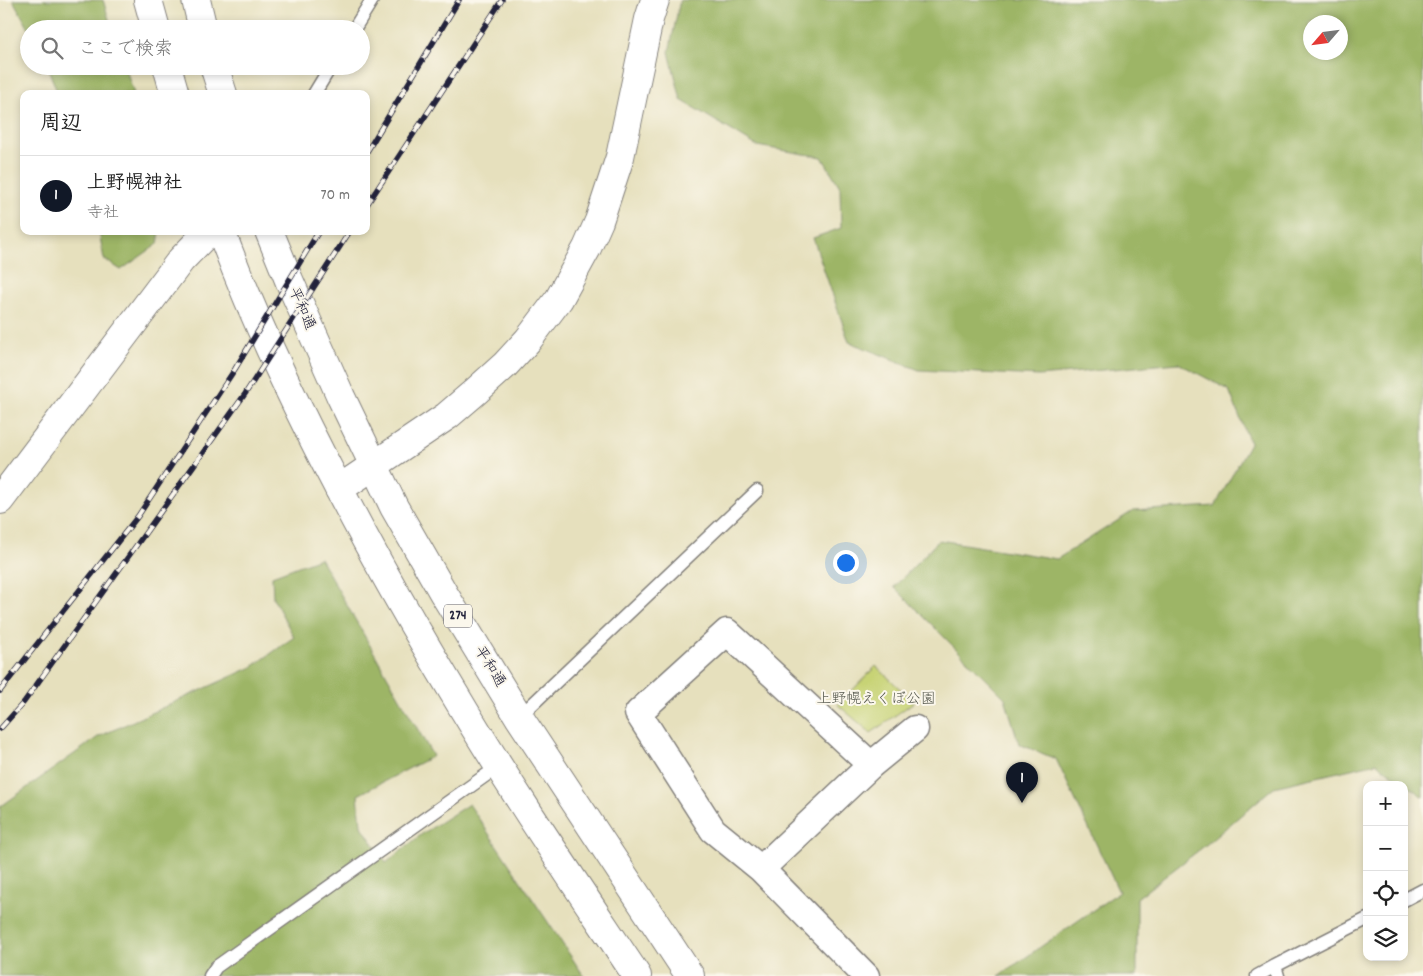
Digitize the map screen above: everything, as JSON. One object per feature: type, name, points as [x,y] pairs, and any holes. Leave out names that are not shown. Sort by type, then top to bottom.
[{"type":"main road","points":[[148,0],[154,20]]},
{"type":"main road","points":[[196,0],[201,20]]},
{"type":"main road","points":[[339,489],[447,416],[475,392],[505,365],[528,340],[559,299],[573,276],[599,221],[620,157],[649,19],[655,0]]},
{"type":"main road","points":[[170,75],[174,90]]},
{"type":"main road","points":[[217,75],[222,90]]},
{"type":"main road","points":[[0,500],[181,260],[205,235]]},
{"type":"main road","points":[[223,235],[263,337],[312,440],[369,547],[455,696],[636,976]]},
{"type":"main road","name":"平和通","points":[[271,235],[296,297],[394,507],[444,594],[520,716],[690,976]]},
{"type":"street","points":[[866,976],[761,870],[713,830],[638,713],[727,632],[871,765]]},
{"type":"street","points":[[761,870],[871,765],[915,729]]},
{"type":"lane","points":[[360,20],[372,0]]},
{"type":"lane","points":[[316,90],[326,75]]},
{"type":"lane","points":[[520,716],[757,491]]},
{"type":"lane","points":[[210,976],[216,967],[499,766]]},
{"type":"lane","points":[[1408,898],[1423,890]]},
{"type":"lane","points":[[1257,976],[1276,971],[1363,921]]},
{"type":"green space","points":[[13,0],[103,0],[109,20],[24,20]]},
{"type":"green space","points":[[680,0],[1423,0],[1423,797],[1408,786],[1408,781],[1401,781],[1377,763],[1274,787],[1207,844],[1137,898],[1137,976],[999,976],[1119,892],[1056,759],[1019,744],[1005,698],[894,587],[939,540],[1057,559],[1133,511],[1215,506],[1250,443],[1229,390],[1178,363],[1039,376],[919,370],[849,342],[813,238],[841,228],[840,187],[822,157],[757,146],[681,100],[669,52]]},
{"type":"green space","points":[[51,75],[128,75],[133,90],[56,90]]},
{"type":"green space","points":[[100,235],[159,235],[158,244],[121,270],[104,259]]},
{"type":"green space","points":[[320,558],[433,756],[358,795],[361,825],[386,863],[422,834],[469,804],[584,976],[0,976],[0,807],[98,737],[252,667],[294,637],[273,598],[272,576]]},
{"type":"green space","name":"上野幌えくぼ公園","points":[[876,666],[914,702],[871,733],[838,705]]},
{"type":"railway","points":[[370,146],[459,0]]},
{"type":"railway","points":[[370,200],[502,0]]},
{"type":"railway","points":[[0,691],[138,516],[235,369],[317,235]]},
{"type":"railway","points":[[0,729],[24,702],[245,394],[347,235]]},
{"type":"place","name":"上野幌神社","points":[[1022,803]]}]
